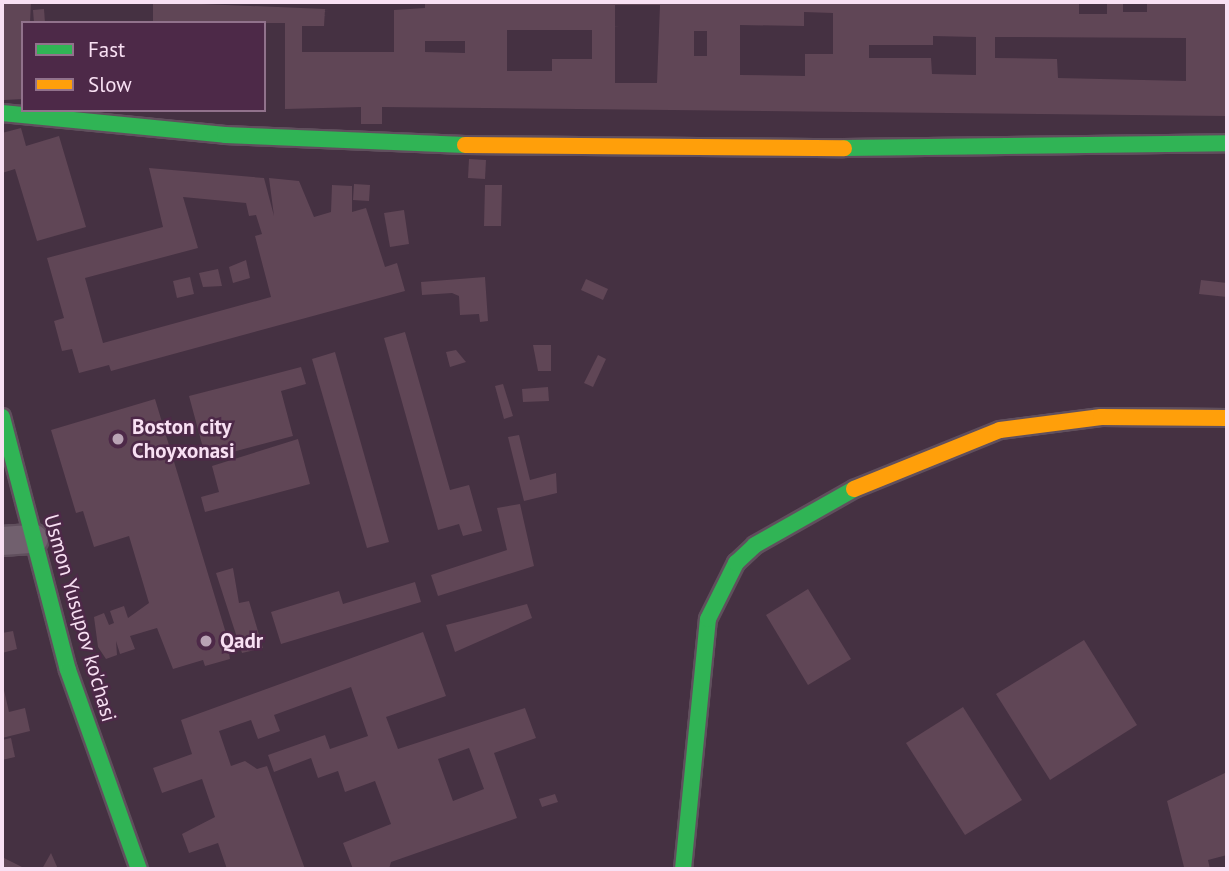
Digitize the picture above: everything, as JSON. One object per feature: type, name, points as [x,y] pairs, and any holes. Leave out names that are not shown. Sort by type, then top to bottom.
[{"type":"street","points":[[2,113],[225,135],[612,151],[1227,143]]},
{"type":"street","name":"Usmon Yusupov ko'chasi","points":[[2,416],[68,670],[139,869]]},
{"type":"street","points":[[682,869],[708,618],[736,563],[755,545],[827,500],[1000,430],[1101,417],[1227,418]]},
{"type":"street","points":[[2,541],[34,538]]},
{"type":"building","points":[[2,2],[31,2],[30,21],[21,21],[21,99],[4,100]]},
{"type":"building","points":[[153,2],[325,9],[324,26],[302,26],[302,52],[394,52],[394,10],[425,8],[425,2],[1079,2],[1079,14],[1107,14],[1107,2],[1123,2],[1123,12],[1147,12],[1147,2],[1227,2],[1227,116],[382,107],[382,124],[361,124],[361,107],[285,109],[285,23],[153,21]],"holes":[[[615,5],[660,5],[657,83],[615,83]],[[804,12],[833,13],[833,54],[805,54],[805,76],[740,75],[740,25],[804,26]],[[507,30],[592,30],[592,59],[552,59],[552,71],[507,71]],[[694,31],[707,31],[707,56],[694,56]],[[933,36],[976,37],[976,75],[932,74],[931,58],[869,58],[869,45],[933,45]],[[995,37],[1186,38],[1186,81],[1058,78],[1057,59],[995,58]],[[425,41],[465,41],[465,53],[425,52]]]},
{"type":"building","points":[[44,9],[45,21],[34,21],[33,10]]},
{"type":"building","points":[[21,128],[26,146],[59,136],[86,227],[37,241],[15,169],[2,173],[2,133]]},
{"type":"building","points":[[469,159],[486,160],[485,179],[468,178]]},
{"type":"building","points":[[149,168],[264,178],[274,216],[269,178],[299,181],[314,217],[331,212],[332,185],[352,186],[352,212],[366,208],[385,267],[397,263],[405,291],[111,371],[109,365],[79,373],[72,349],[62,351],[54,321],[64,318],[47,258],[163,227]],"holes":[[[183,197],[246,203],[249,216],[256,215],[262,234],[255,236],[271,297],[103,343],[85,278],[198,248]]]},
{"type":"building","points":[[354,184],[370,185],[369,201],[353,200]]},
{"type":"building","points":[[485,185],[502,185],[501,226],[484,226]]},
{"type":"building","points":[[404,210],[409,244],[390,247],[384,213]]},
{"type":"building","points":[[246,260],[250,278],[233,283],[229,267]]},
{"type":"building","points":[[218,269],[222,286],[203,287],[199,273]]},
{"type":"building","points":[[190,277],[194,294],[177,298],[173,281]]},
{"type":"building","points":[[485,277],[488,321],[480,322],[479,314],[460,315],[459,296],[452,293],[422,295],[421,282]]},
{"type":"building","points":[[586,279],[608,289],[603,300],[581,290]]},
{"type":"building","points":[[1201,280],[1227,283],[1227,297],[1199,294]]},
{"type":"building","points":[[405,332],[450,490],[469,485],[482,531],[463,536],[459,524],[438,530],[384,338]]},
{"type":"building","points":[[533,345],[551,345],[551,371],[538,371]]},
{"type":"building","points":[[456,350],[466,362],[450,367],[446,352]]},
{"type":"building","points":[[335,352],[389,542],[367,548],[312,359]]},
{"type":"building","points":[[598,355],[606,359],[593,387],[584,383]]},
{"type":"building","points":[[301,367],[306,384],[281,391],[293,436],[206,459],[189,396]]},
{"type":"building","points":[[503,384],[513,416],[504,419],[495,386]]},
{"type":"building","points":[[548,387],[549,401],[523,402],[522,389]]},
{"type":"building","points":[[155,399],[225,630],[230,659],[205,666],[203,660],[173,669],[157,628],[130,636],[135,649],[120,654],[116,641],[117,655],[106,659],[98,647],[94,617],[104,613],[109,625],[114,623],[110,611],[124,606],[128,618],[149,603],[129,536],[94,547],[83,511],[76,513],[51,430]]},
{"type":"building","points":[[519,435],[530,480],[556,473],[557,493],[524,501],[508,437]]},
{"type":"building","points":[[298,439],[310,484],[205,512],[201,497],[219,492],[212,466]]},
{"type":"building","points":[[520,504],[534,566],[438,596],[431,575],[507,550],[497,508]]},
{"type":"building","points":[[233,568],[239,603],[249,601],[263,648],[242,653],[216,573]]},
{"type":"building","points":[[415,582],[421,602],[281,644],[271,612],[339,591],[343,604]]},
{"type":"building","points":[[808,589],[851,659],[808,685],[766,615]]},
{"type":"building","points":[[527,604],[532,618],[455,652],[446,625]]},
{"type":"building","points":[[13,631],[17,649],[2,653],[2,633]]},
{"type":"building","points":[[423,632],[446,696],[386,717],[398,749],[525,708],[536,738],[494,753],[517,818],[391,862],[389,869],[353,869],[343,843],[391,824],[375,781],[345,792],[338,771],[318,778],[311,758],[274,772],[268,755],[325,735],[330,749],[368,736],[351,687],[274,715],[280,731],[258,739],[251,720],[219,731],[231,766],[245,761],[257,769],[267,766],[305,869],[227,869],[218,843],[189,853],[182,834],[215,817],[202,779],[162,793],[153,768],[192,754],[181,720]],"holes":[[[469,748],[484,789],[453,801],[438,759]]]},
{"type":"building","points":[[1084,640],[1137,725],[1050,780],[996,694]]},
{"type":"building","points":[[3,686],[9,712],[25,708],[30,731],[2,738]]},
{"type":"building","points":[[963,707],[1022,800],[965,835],[906,743]]},
{"type":"building","points":[[11,738],[15,757],[2,760],[2,740]]},
{"type":"building","points":[[1227,772],[1227,855],[1208,860],[1210,869],[1178,869],[1184,867],[1167,801]]},
{"type":"building","points":[[555,794],[558,802],[542,807],[539,799]]},
{"type":"building","points":[[51,853],[58,869],[42,869]]},
{"type":"building","points":[[2,857],[26,869],[2,869]]},
{"type":"traffic: fast","points":[[2,113],[225,135],[465,145]]},
{"type":"traffic: fast","points":[[844,148],[1227,143]]},
{"type":"traffic: fast","points":[[2,417],[68,670],[139,869]]},
{"type":"traffic: fast","points":[[683,869],[708,619],[736,563],[755,545],[854,489]]},
{"type":"traffic: slow","points":[[465,145],[844,148]]},
{"type":"traffic: slow","points":[[854,489],[1000,430],[1101,417],[1227,418]]},
{"type":"place","name":"Boston city Choyxonasi","points":[[118,439]]},
{"type":"place","name":"Qadr","points":[[206,641]]}]
